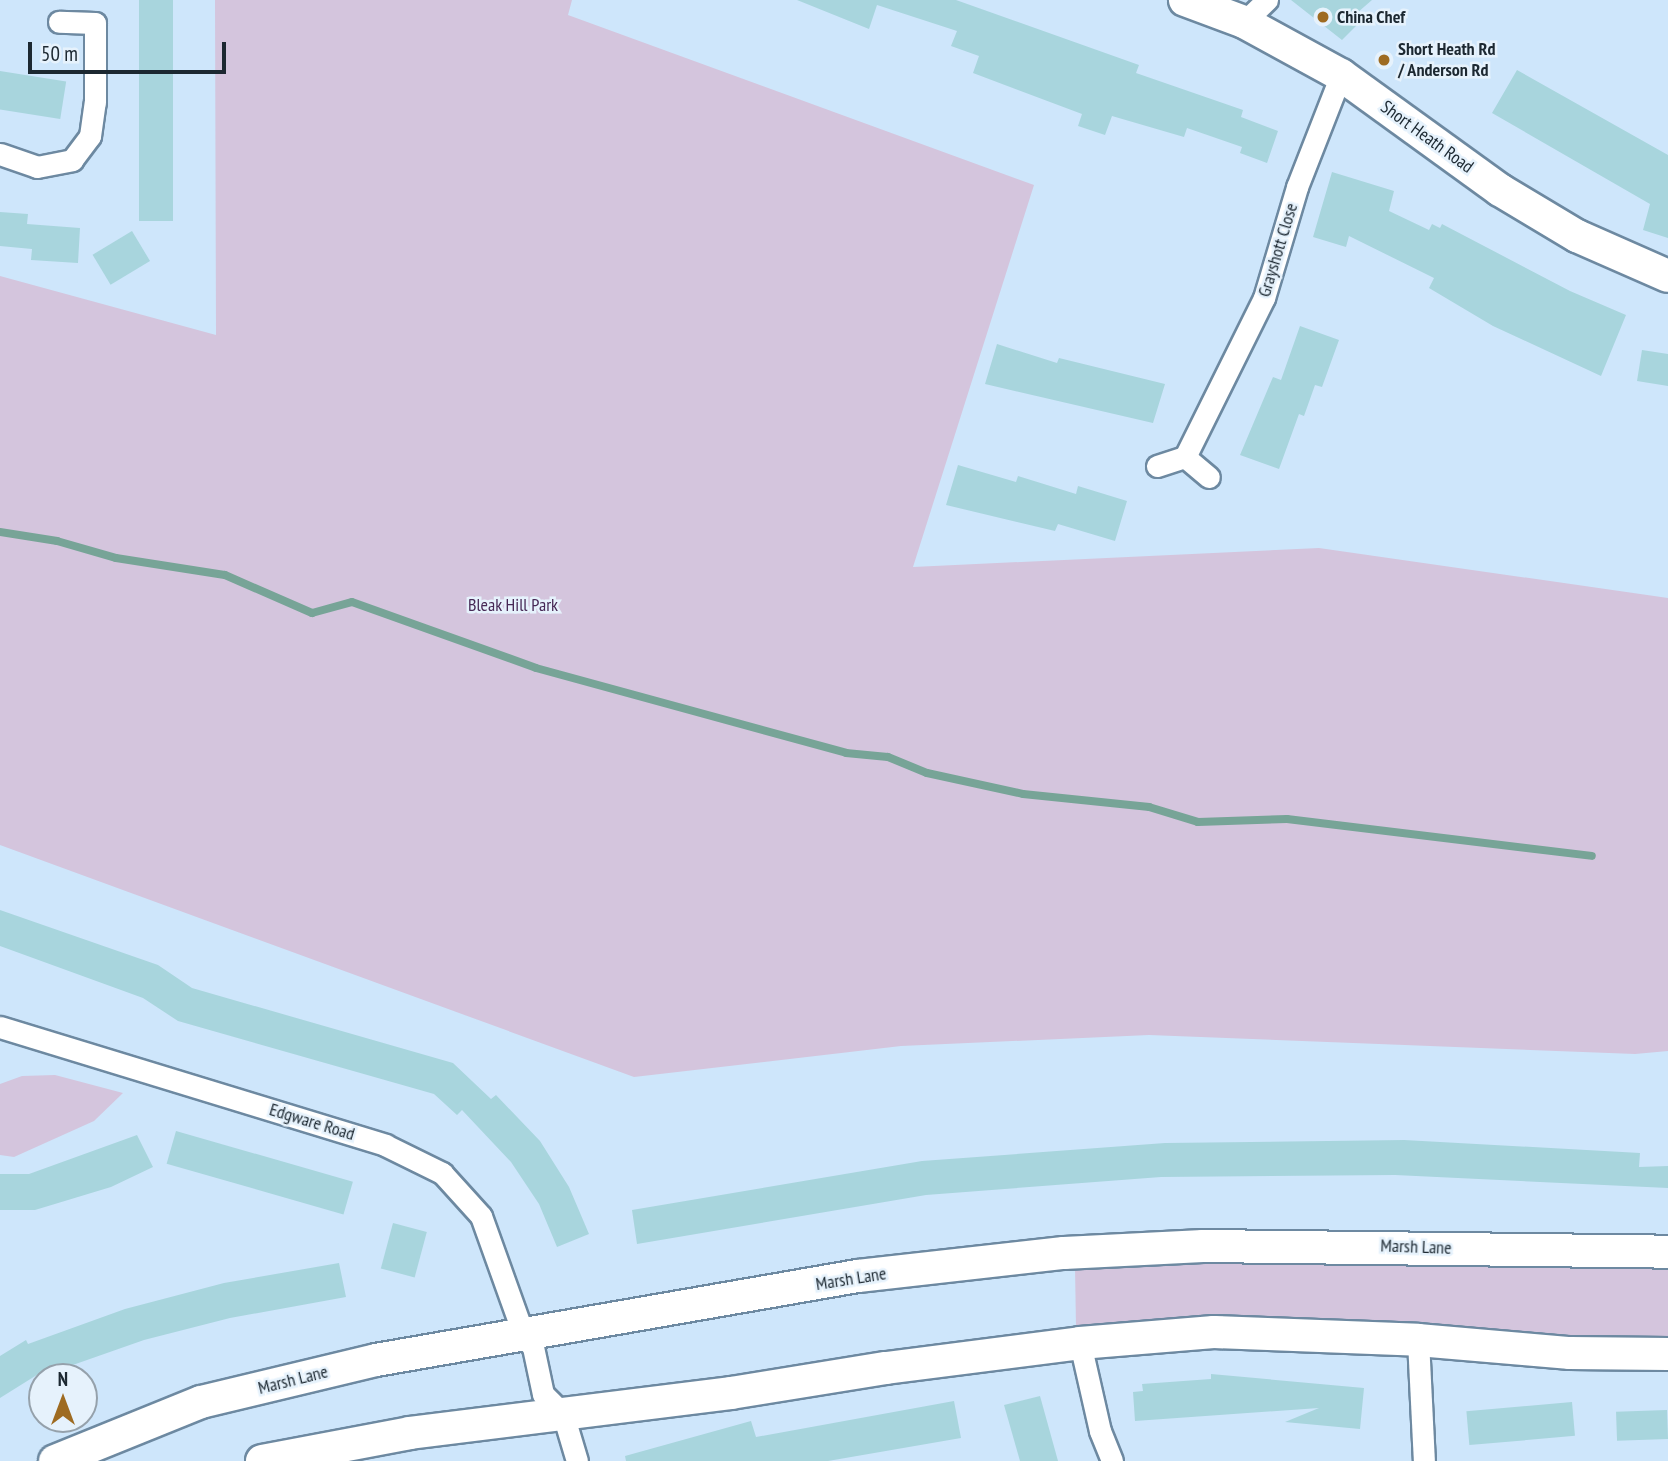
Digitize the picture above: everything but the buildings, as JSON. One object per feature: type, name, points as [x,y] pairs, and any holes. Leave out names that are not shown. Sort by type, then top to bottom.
[{"type":"main road","name":"Short Heath Road","points":[[1185,0],[1244,22],[1341,75],[1500,190],[1577,236],[1668,276]]},
{"type":"main road","name":"Marsh Lane","points":[[55,1461],[201,1402],[376,1360],[858,1276],[1064,1253],[1308,1245],[1605,1255],[1668,1252]]},
{"type":"main road","points":[[262,1461],[410,1433],[1080,1343],[1214,1332],[1418,1340],[1570,1353],[1668,1354]]},
{"type":"street","points":[[1244,22],[1267,0]]},
{"type":"street","points":[[0,154],[37,167],[72,160],[90,136],[95,102],[95,23],[59,22]]},
{"type":"street","name":"Grayshott Close","points":[[1185,457],[1264,298],[1297,187],[1341,75]]},
{"type":"street","points":[[1157,466],[1185,457],[1209,477]]},
{"type":"street","name":"Edgware Road","points":[[0,1027],[385,1144],[442,1173],[481,1216],[524,1336],[533,1347],[543,1394],[563,1414]]},
{"type":"street","points":[[1418,1340],[1424,1461]]},
{"type":"street","points":[[1080,1343],[1100,1431],[1112,1461]]},
{"type":"street","points":[[563,1414],[578,1461]]},
{"type":"green space","name":"Bleak Hill Park","points":[[215,0],[572,0],[568,15],[1034,185],[913,567],[1319,548],[1668,598],[1668,1051],[1635,1054],[1149,1035],[901,1046],[634,1077],[0,845],[0,276],[216,335]]},
{"type":"green space","points":[[55,1075],[123,1093],[94,1121],[14,1157],[0,1155],[0,1084],[22,1076]]},
{"type":"green space","points":[[1199,1257],[1668,1262],[1668,1342],[1078,1330],[1075,1267]]},
{"type":"waterway","points":[[0,532],[57,541],[116,558],[225,575],[312,613],[352,602],[536,668],[846,753],[888,757],[927,773],[1023,794],[1149,807],[1198,822],[1287,819],[1592,856]]},
{"type":"place","name":"China Chef","points":[[1323,17]]},
{"type":"place","name":"Short Heath Rd / Anderson Rd","points":[[1384,60]]}]
